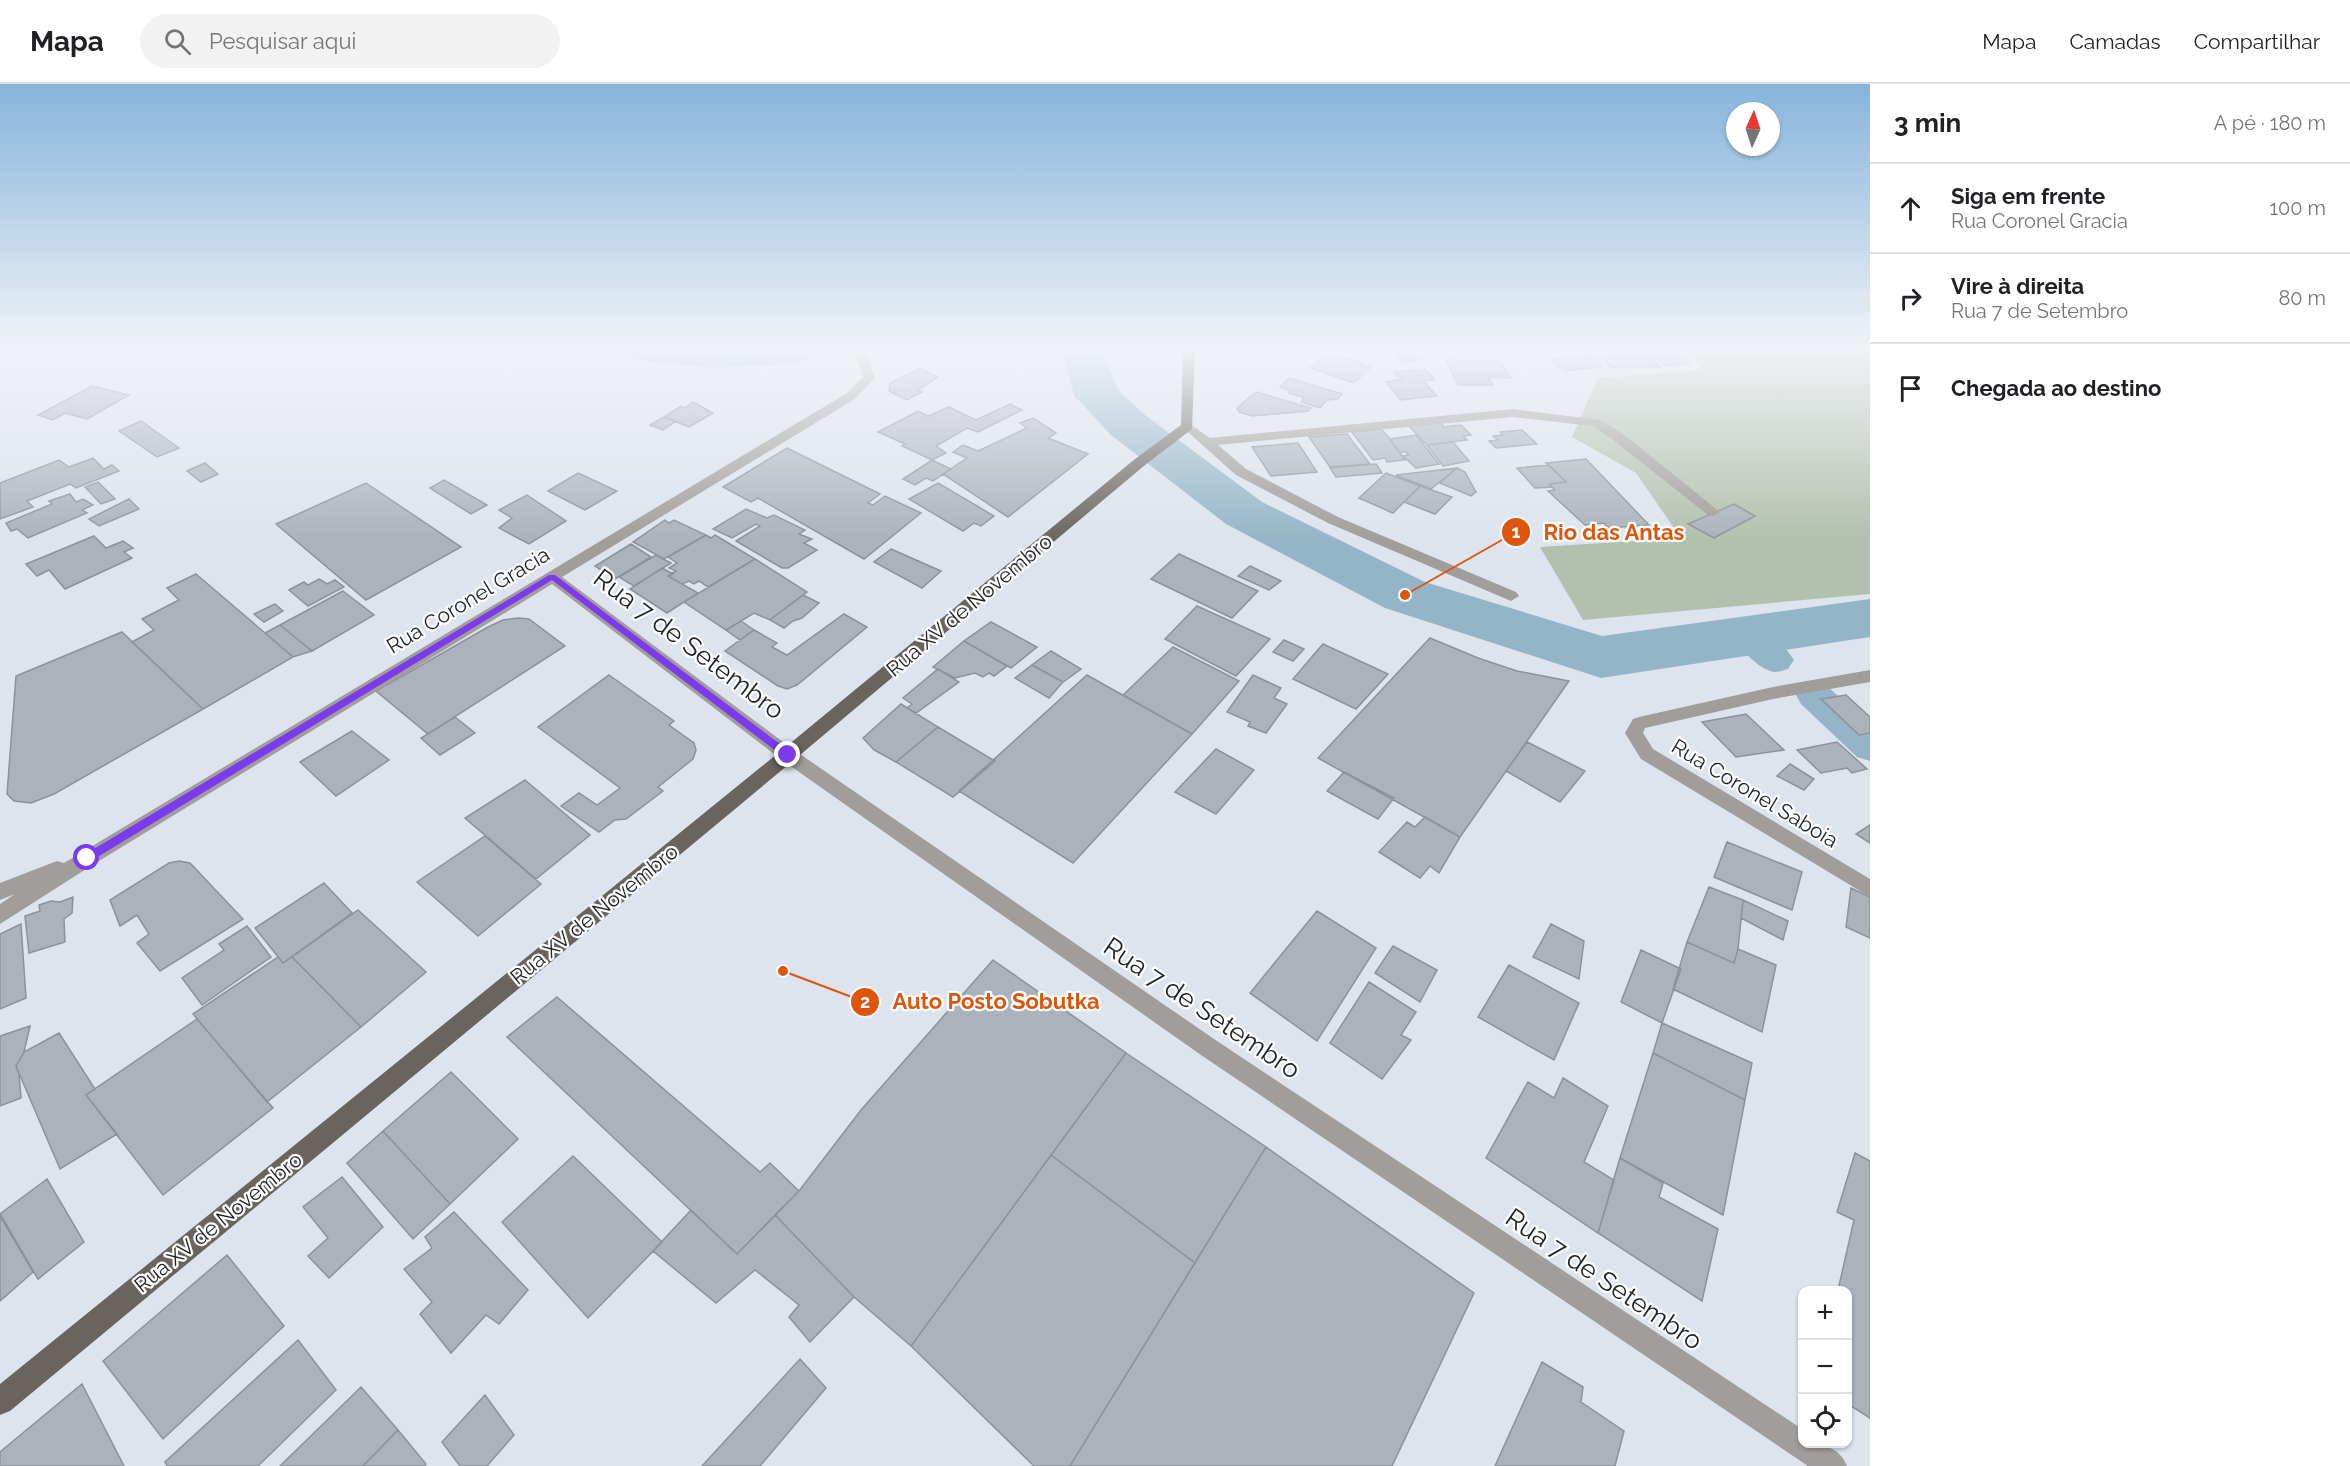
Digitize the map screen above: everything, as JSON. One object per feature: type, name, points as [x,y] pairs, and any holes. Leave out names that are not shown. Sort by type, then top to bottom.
[{"type":"main road","points":[[1187,426],[1188,412]]},
{"type":"main road","name":"Rua XV de Novembro","points":[[0,1401],[788,755],[1140,462],[1187,426]]},
{"type":"street","name":"Rua Coronel Gracia","points":[[0,915],[87,858],[824,412]]},
{"type":"street","points":[[1207,442],[1513,413],[1595,423],[1617,436],[1713,512]]},
{"type":"street","points":[[1187,426],[1241,472],[1333,520],[1511,596]]},
{"type":"street","name":"Rua 7 de Setembro","points":[[552,577],[788,755],[1209,1048],[1833,1466]]},
{"type":"street","name":"Rua Coronel Saboia","points":[[1870,676],[1773,693],[1639,723],[1634,733],[1647,754],[1870,889]]},
{"type":"street","name":"Rua Coronel Gracia","points":[[0,892],[87,858]]},
{"type":"green space","points":[[1583,412],[1870,412],[1870,594],[1583,620],[1540,547],[1681,538],[1636,473],[1572,437]]},
{"type":"building","points":[[43,412],[98,412],[87,419],[65,413],[53,420],[38,415]]},
{"type":"building","points":[[671,412],[713,413],[689,427],[664,417]]},
{"type":"building","points":[[915,412],[928,416],[936,412],[960,412],[976,420],[992,412],[1017,412],[978,432],[967,428],[936,446],[946,453],[932,460],[878,432]]},
{"type":"building","points":[[1241,412],[1291,412],[1252,416]]},
{"type":"building","points":[[664,417],[676,421],[663,430],[650,425]]},
{"type":"building","points":[[1033,418],[1056,433],[1048,438],[1088,454],[1008,517],[943,474],[967,458],[953,452],[963,445],[978,451],[1027,428],[1020,423]]},
{"type":"building","points":[[141,421],[179,448],[157,457],[119,431]]},
{"type":"building","points":[[1440,422],[1444,427],[1461,425],[1471,435],[1463,436],[1467,440],[1427,445],[1407,424]]},
{"type":"building","points":[[1381,429],[1405,460],[1387,462],[1385,458],[1373,460],[1352,432]]},
{"type":"building","points":[[1522,430],[1537,444],[1496,448],[1489,441],[1498,440],[1493,436],[1503,435],[1500,432]]},
{"type":"building","points":[[1347,434],[1370,464],[1330,467],[1309,437]]},
{"type":"building","points":[[1416,435],[1439,464],[1416,468],[1403,456],[1409,455],[1406,452],[1399,452],[1390,439]]},
{"type":"building","points":[[1453,442],[1469,461],[1443,466],[1427,445]]},
{"type":"building","points":[[1298,443],[1317,472],[1271,476],[1252,447]]},
{"type":"building","points":[[787,448],[880,494],[868,503],[873,505],[885,496],[921,513],[864,559],[758,498],[751,502],[723,487]]},
{"type":"building","points":[[93,458],[104,469],[112,465],[119,471],[76,488],[70,484],[27,501],[33,507],[0,519],[0,483],[59,460],[69,467]]},
{"type":"building","points":[[1586,459],[1649,525],[1608,528],[1604,523],[1585,525],[1548,491],[1555,490],[1549,484],[1566,482],[1546,463]]},
{"type":"building","points":[[932,460],[951,469],[933,481],[926,478],[915,485],[903,479]]},
{"type":"building","points":[[205,463],[218,474],[201,482],[187,471]]},
{"type":"building","points":[[1376,464],[1382,473],[1336,477],[1330,468]]},
{"type":"building","points":[[1549,465],[1566,482],[1549,484],[1552,487],[1535,488],[1517,468]]},
{"type":"building","points":[[1457,468],[1465,472],[1476,492],[1471,496],[1440,483]]},
{"type":"building","points":[[1457,468],[1431,489],[1396,475]]},
{"type":"building","points":[[578,473],[617,491],[585,510],[548,491]]},
{"type":"building","points":[[1386,473],[1420,486],[1393,513],[1359,498]]},
{"type":"building","points":[[444,480],[487,505],[471,514],[430,488]]},
{"type":"building","points":[[98,482],[115,499],[101,504],[85,487]]},
{"type":"building","points":[[366,483],[461,547],[366,600],[276,524]]},
{"type":"building","points":[[938,483],[994,516],[981,526],[974,523],[963,531],[909,499]]},
{"type":"building","points":[[1420,486],[1452,497],[1435,514],[1404,502]]},
{"type":"building","points":[[70,494],[76,502],[83,499],[93,505],[82,510],[87,513],[28,538],[17,529],[11,531],[6,523],[52,504],[49,501]]},
{"type":"building","points":[[527,495],[566,521],[529,544],[499,528],[512,518],[499,510]]},
{"type":"building","points":[[129,499],[139,509],[99,526],[89,519]]},
{"type":"building","points":[[1734,504],[1755,516],[1714,538],[1688,524]]},
{"type":"building","points":[[746,509],[767,518],[774,515],[805,530],[799,534],[812,539],[804,543],[817,550],[788,568],[782,568],[736,541],[760,526],[756,524],[732,538],[713,529]]},
{"type":"building","points":[[665,520],[669,523],[674,520],[706,535],[664,559],[633,542]]},
{"type":"building","points":[[706,535],[711,538],[715,535],[755,559],[708,587],[699,581],[694,584],[689,581],[682,584],[668,576],[676,571],[669,568],[677,563],[668,557]]},
{"type":"building","points":[[94,536],[106,548],[123,541],[133,548],[124,552],[132,558],[65,589],[49,570],[37,576],[26,564]]},
{"type":"building","points":[[631,544],[651,557],[615,579],[595,566]]},
{"type":"building","points":[[891,549],[941,571],[922,588],[874,562]]},
{"type":"building","points":[[1179,554],[1258,591],[1232,618],[1151,579]]},
{"type":"building","points":[[656,555],[671,563],[634,586],[619,577]]},
{"type":"building","points":[[755,559],[807,592],[770,620],[754,613],[726,630],[684,602]]},
{"type":"building","points":[[1250,566],[1281,581],[1269,590],[1238,576]]},
{"type":"building","points":[[662,568],[673,574],[668,576],[698,593],[667,613],[630,589]]},
{"type":"building","points":[[196,574],[293,657],[203,709],[132,642],[154,630],[142,619],[179,600],[167,588]]},
{"type":"building","points":[[319,579],[327,584],[335,580],[344,587],[308,606],[289,590],[304,582],[308,585]]},
{"type":"building","points":[[343,591],[374,615],[312,651],[280,625]]},
{"type":"building","points":[[803,595],[819,603],[802,618],[784,628],[770,620]]},
{"type":"building","points":[[275,604],[283,611],[264,622],[254,614]]},
{"type":"building","points":[[1197,606],[1270,639],[1236,676],[1165,639]]},
{"type":"building","points":[[844,614],[867,627],[797,685],[787,689],[778,686],[725,651],[754,630],[777,643],[772,647],[787,655]]},
{"type":"building","points":[[529,619],[565,646],[428,734],[376,691],[488,627],[503,620]]},
{"type":"building","points":[[741,621],[754,630],[740,640],[726,630]]},
{"type":"building","points":[[991,622],[1037,647],[1011,668],[964,641]]},
{"type":"building","points":[[280,625],[312,651],[293,657],[265,633]]},
{"type":"building","points":[[122,632],[203,709],[54,794],[31,803],[14,801],[7,794],[16,676]]},
{"type":"building","points":[[1430,638],[1517,671],[1569,681],[1460,837],[1318,758]]},
{"type":"building","points":[[1284,640],[1304,649],[1293,661],[1273,652]]},
{"type":"building","points":[[964,641],[1007,666],[994,676],[989,673],[983,677],[975,673],[955,678],[933,667]]},
{"type":"building","points":[[1323,644],[1388,674],[1356,709],[1293,679]]},
{"type":"building","points":[[1173,647],[1239,681],[1192,734],[1123,695]]},
{"type":"building","points":[[1051,651],[1081,669],[1063,682],[1032,665]]},
{"type":"building","points":[[1032,665],[1063,682],[1049,698],[1015,678]]},
{"type":"building","points":[[938,669],[959,682],[916,713],[907,708],[912,704],[903,698]]},
{"type":"building","points":[[609,675],[674,721],[669,725],[694,743],[696,750],[693,759],[658,787],[663,791],[626,819],[615,820],[599,832],[561,806],[579,793],[597,805],[620,788],[538,727]]},
{"type":"building","points":[[1087,675],[1192,734],[1073,863],[959,791]]},
{"type":"building","points":[[1253,675],[1281,688],[1274,698],[1287,704],[1266,733],[1248,726],[1250,722],[1227,712]]},
{"type":"building","points":[[1846,695],[1870,717],[1870,733],[1859,735],[1821,699]]},
{"type":"building","points":[[901,704],[938,727],[896,762],[874,750],[863,738]]},
{"type":"building","points":[[1746,714],[1784,750],[1736,757],[1702,722]]},
{"type":"building","points":[[455,717],[475,733],[440,755],[421,738]]},
{"type":"building","points":[[938,727],[995,761],[953,797],[896,762]]},
{"type":"building","points":[[352,731],[389,760],[336,796],[300,762]]},
{"type":"building","points":[[1527,742],[1585,771],[1560,802],[1506,771]]},
{"type":"building","points":[[1837,742],[1867,769],[1852,773],[1847,768],[1821,773],[1797,750]]},
{"type":"building","points":[[1216,749],[1254,770],[1216,814],[1175,792]]},
{"type":"building","points":[[1790,764],[1814,779],[1804,790],[1777,776]]},
{"type":"building","points":[[1344,772],[1394,798],[1378,819],[1327,791]]},
{"type":"building","points":[[525,780],[590,835],[536,879],[465,818]]},
{"type":"building","points":[[1425,817],[1460,837],[1439,873],[1430,866],[1420,878],[1379,852],[1407,822],[1415,827]]},
{"type":"building","points":[[1870,825],[1870,843],[1856,834]]},
{"type":"building","points":[[485,836],[541,884],[478,936],[417,882]]},
{"type":"building","points":[[1727,842],[1802,872],[1792,910],[1714,877]]},
{"type":"building","points":[[179,861],[190,863],[243,919],[160,971],[137,943],[149,934],[137,915],[120,926],[110,900],[169,863]]},
{"type":"building","points":[[324,883],[352,913],[283,963],[255,928]]},
{"type":"building","points":[[1709,887],[1743,900],[1738,949],[1734,963],[1687,942]]},
{"type":"building","points":[[1851,888],[1870,897],[1870,938],[1846,927]]},
{"type":"building","points":[[73,897],[72,913],[64,919],[65,942],[29,953],[25,916],[40,911],[39,905],[51,901],[60,902]]},
{"type":"building","points":[[1743,900],[1788,921],[1783,940],[1741,918]]},
{"type":"building","points":[[358,910],[426,972],[361,1027],[292,957]]},
{"type":"building","points":[[1317,911],[1376,948],[1317,1041],[1250,993]]},
{"type":"building","points":[[21,924],[26,998],[0,1009],[0,934]]},
{"type":"building","points":[[1551,924],[1584,941],[1579,979],[1533,957]]},
{"type":"building","points":[[247,926],[271,957],[202,1005],[182,978],[224,950],[219,944]]},
{"type":"building","points":[[1687,942],[1734,963],[1738,949],[1776,965],[1762,1032],[1673,989]]},
{"type":"building","points":[[1393,946],[1437,970],[1420,1002],[1375,973]]},
{"type":"building","points":[[1641,950],[1681,969],[1662,1023],[1621,1002]]},
{"type":"building","points":[[278,957],[283,963],[292,957],[361,1027],[267,1102],[193,1014]]},
{"type":"building","points":[[993,960],[1126,1053],[911,1346],[854,1297],[775,1215],[799,1191],[861,1110]]},
{"type":"building","points":[[1509,965],[1579,1003],[1554,1060],[1478,1017]]},
{"type":"building","points":[[1369,982],[1416,1012],[1401,1035],[1411,1040],[1382,1079],[1330,1043]]},
{"type":"building","points":[[557,997],[760,1172],[770,1163],[799,1191],[737,1254],[507,1037]]},
{"type":"building","points":[[197,1019],[273,1108],[163,1195],[86,1095]]},
{"type":"building","points":[[1662,1023],[1752,1063],[1745,1100],[1653,1053]]},
{"type":"building","points":[[30,1026],[24,1052],[16,1066],[21,1098],[0,1106],[0,1036]]},
{"type":"building","points":[[59,1033],[95,1089],[86,1095],[117,1134],[60,1169],[16,1066],[24,1052]]},
{"type":"building","points":[[1126,1053],[1266,1147],[1195,1263],[1051,1155]]},
{"type":"building","points":[[1653,1053],[1745,1100],[1723,1215],[1620,1158]]},
{"type":"building","points":[[451,1072],[518,1139],[450,1204],[383,1131]]},
{"type":"building","points":[[1563,1078],[1608,1106],[1584,1162],[1614,1180],[1598,1233],[1486,1158],[1528,1082],[1554,1098]]},
{"type":"building","points":[[383,1131],[450,1204],[413,1239],[347,1163]]},
{"type":"building","points":[[1266,1147],[1474,1293],[1392,1466],[1070,1466]]},
{"type":"building","points":[[1855,1153],[1870,1161],[1870,1418],[1852,1407],[1852,1286],[1839,1286],[1854,1220],[1837,1212]]},
{"type":"building","points":[[1051,1155],[1195,1263],[1070,1466],[1034,1466],[911,1346]]},
{"type":"building","points":[[573,1156],[662,1242],[588,1318],[502,1222]]},
{"type":"building","points":[[1620,1158],[1663,1183],[1659,1197],[1718,1229],[1702,1301],[1598,1233]]},
{"type":"building","points":[[342,1177],[383,1227],[329,1278],[308,1256],[328,1238],[303,1207]]},
{"type":"building","points":[[47,1179],[84,1242],[38,1279],[0,1214]]},
{"type":"building","points":[[691,1210],[737,1254],[775,1215],[854,1297],[810,1342],[789,1317],[799,1305],[755,1270],[716,1303],[653,1251]]},
{"type":"building","points":[[454,1212],[528,1290],[499,1324],[486,1315],[451,1353],[420,1314],[432,1302],[404,1269],[432,1248],[425,1237]]},
{"type":"building","points":[[0,1216],[33,1272],[0,1301]]},
{"type":"building","points":[[227,1255],[284,1326],[163,1439],[103,1361]]},
{"type":"building","points":[[298,1340],[336,1390],[258,1466],[167,1466],[165,1462]]},
{"type":"building","points":[[800,1359],[826,1388],[760,1466],[702,1466]]},
{"type":"building","points":[[1542,1362],[1583,1387],[1581,1402],[1624,1431],[1615,1466],[1495,1466]]},
{"type":"building","points":[[82,1384],[124,1466],[0,1466],[0,1452]]},
{"type":"building","points":[[361,1387],[398,1430],[363,1466],[280,1466]]},
{"type":"building","points":[[485,1395],[514,1435],[487,1466],[460,1466],[442,1442]]},
{"type":"building","points":[[398,1430],[426,1464],[425,1466],[363,1466]]},
{"type":"waterway","points":[[1115,412],[1128,425],[1244,513],[1405,595],[1601,657],[1870,618]]},
{"type":"waterway","points":[[1749,635],[1776,660]]},
{"type":"waterway","points":[[1814,695],[1870,747]]},
{"type":"place","name":"Rio das Antas","points":[[1405,595]]},
{"type":"place","name":"Auto Posto Sobutka","points":[[783,971]]},
{"type":"route","points":[[87,858],[552,577],[788,755]]}]
